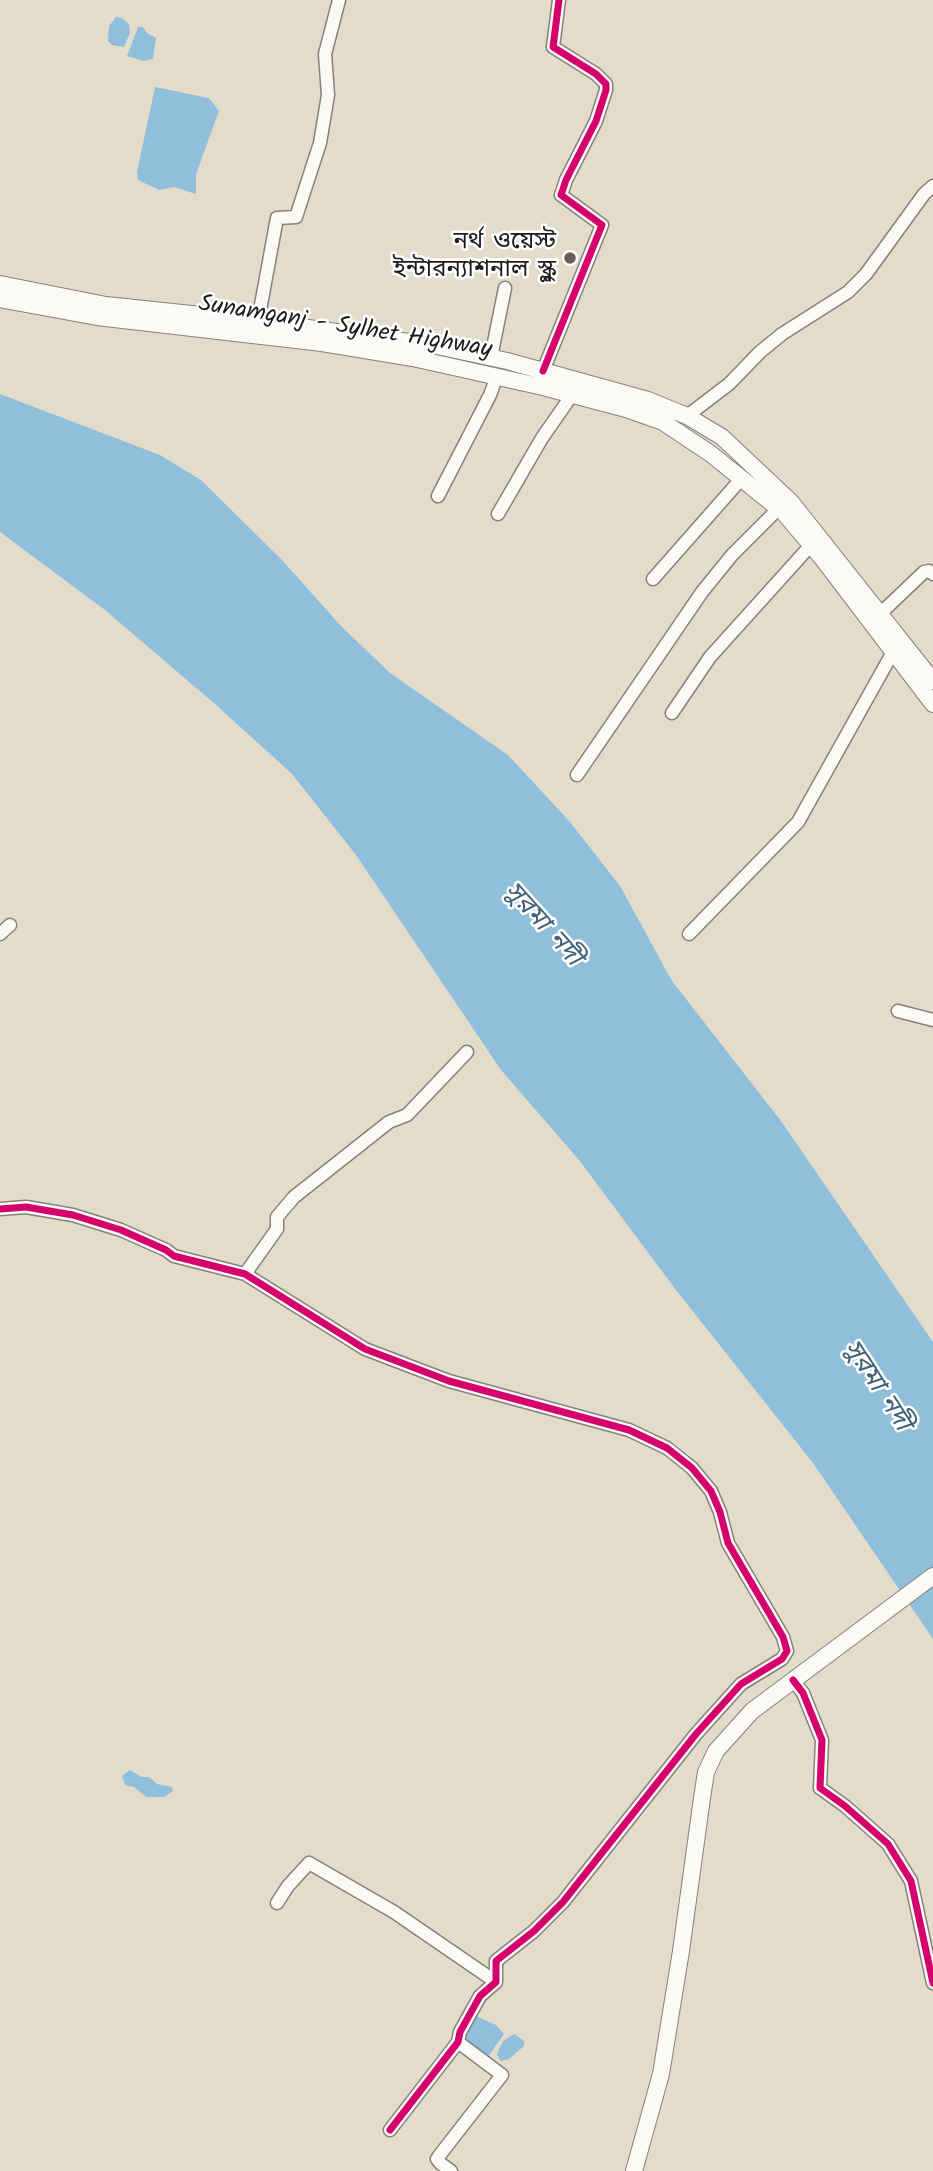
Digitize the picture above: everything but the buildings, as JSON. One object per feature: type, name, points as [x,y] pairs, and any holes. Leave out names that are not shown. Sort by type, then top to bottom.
[{"type":"main road","name":"Sunamganj - Sylhet Highway","points":[[0,284],[106,305],[258,321],[437,346],[491,357],[648,400],[687,416],[722,437],[791,502],[933,681]]},
{"type":"main road","name":"Sunamganj - Sylhet Highway","points":[[0,299],[97,317],[322,343],[413,358],[572,395],[663,422],[711,454],[779,508],[811,545],[933,704]]},
{"type":"main road","points":[[634,2171],[661,2074],[706,1772],[716,1751],[752,1711],[933,1576]]},
{"type":"street","points":[[258,321],[277,218],[296,217],[320,143],[328,95],[325,54],[339,0]]},
{"type":"street","points":[[543,371],[602,225],[561,195],[596,121],[606,84],[596,74],[553,47],[559,0]]},
{"type":"street","points":[[687,416],[729,384],[782,334],[848,292],[866,274],[924,194],[933,186]]},
{"type":"street","points":[[491,357],[505,288]]},
{"type":"street","points":[[438,496],[490,395],[497,376]]},
{"type":"street","points":[[498,514],[542,438],[572,395]]},
{"type":"street","points":[[653,579],[742,478]]},
{"type":"street","points":[[577,775],[702,592],[732,555],[779,508]]},
{"type":"street","points":[[672,713],[710,657],[811,545]]},
{"type":"street","points":[[881,613],[924,572],[933,574]]},
{"type":"street","points":[[689,934],[798,822],[893,652]]},
{"type":"street","points":[[898,1011],[933,1020]]},
{"type":"street","points":[[245,1275],[277,1228],[277,1217],[294,1197],[388,1122],[407,1115],[467,1052]]},
{"type":"street","points":[[0,1209],[26,1207],[73,1215],[121,1230],[174,1256],[245,1275],[365,1349],[449,1381],[629,1430],[667,1448],[692,1468],[711,1491],[728,1543],[783,1637],[787,1651],[782,1659],[740,1684],[696,1734],[563,1902],[534,1931],[496,1961],[496,1982],[480,1996],[460,2032],[458,2042],[390,2130]]},
{"type":"street","points":[[793,1680],[803,1692],[822,1740],[820,1788],[888,1844],[911,1881],[933,1983]]},
{"type":"street","points":[[277,1903],[309,1863],[394,1912],[496,1982]]},
{"type":"street","points":[[451,2171],[437,2160],[439,2156],[502,2075],[458,2042]]},
{"type":"water","points":[[116,17],[129,24],[130,33],[124,47],[112,45],[108,41],[109,26]]},
{"type":"water","points":[[138,27],[143,27],[156,38],[153,59],[144,61],[127,56]]},
{"type":"water","points":[[155,87],[209,98],[219,111],[196,174],[196,194],[174,187],[159,190],[138,180],[137,172]]},
{"type":"water","name":"সুরমা নদী","points":[[0,394],[160,455],[201,480],[281,559],[341,626],[390,673],[508,755],[570,822],[620,886],[672,981],[781,1121],[933,1342],[933,1639],[813,1463],[676,1290],[579,1160],[501,1070],[356,855],[292,774],[105,610],[0,532]]},
{"type":"water","points":[[130,1770],[142,1777],[149,1777],[157,1784],[172,1787],[173,1791],[164,1797],[146,1797],[134,1787],[125,1785],[122,1776]]},
{"type":"water","points":[[476,2016],[496,2025],[504,2034],[486,2056],[466,2043],[466,2034]]},
{"type":"water","points":[[514,2034],[524,2041],[524,2046],[509,2059],[501,2061],[497,2055],[500,2047],[503,2041]]},
{"type":"cycle path","points":[[543,371],[602,225],[561,195],[596,121],[606,84],[596,74],[553,47],[559,0]]},
{"type":"cycle path","points":[[0,1209],[26,1207],[73,1215],[121,1230],[174,1256],[245,1274],[365,1349],[449,1381],[629,1430],[667,1448],[692,1468],[711,1491],[728,1543],[783,1637],[787,1651],[782,1659],[741,1684],[696,1734],[563,1902],[534,1931],[496,1961],[496,1982],[480,1996],[460,2032],[458,2042],[390,2130]]},
{"type":"cycle path","points":[[793,1680],[803,1693],[822,1740],[820,1788],[888,1844],[911,1881],[933,1983]]},
{"type":"place","name":"নর্থ ওয়েস্ট ইন্টারন্যাশনাল স্কুল","points":[[570,258]]}]
